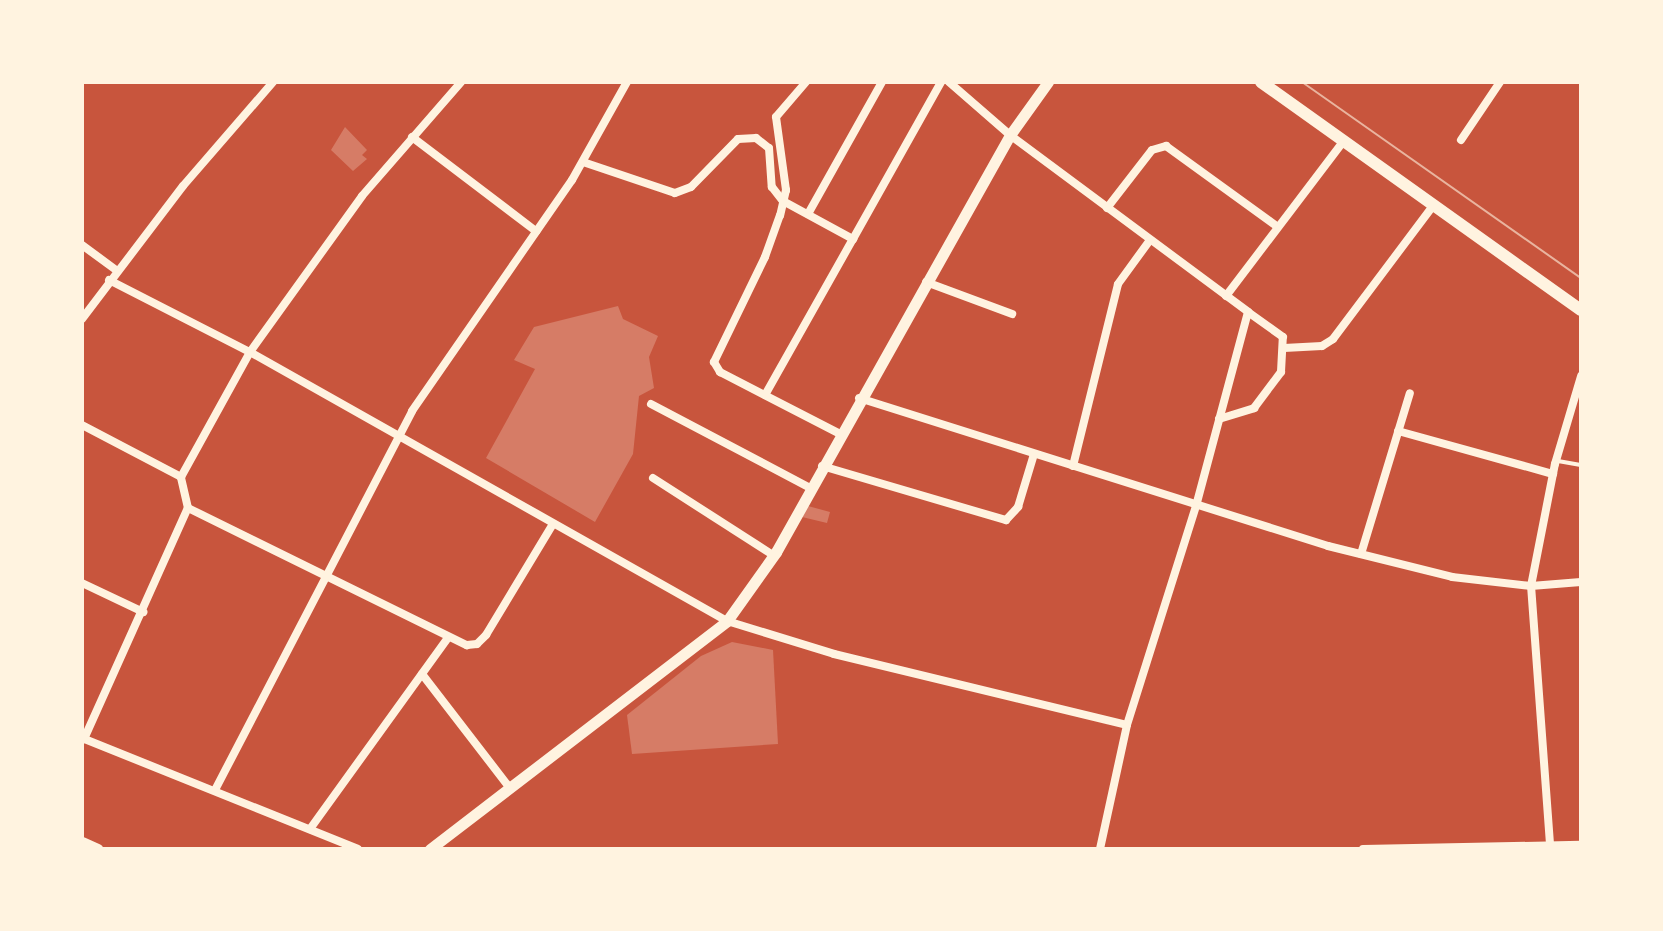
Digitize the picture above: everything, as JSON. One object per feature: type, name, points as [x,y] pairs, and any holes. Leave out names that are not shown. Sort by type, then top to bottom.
[{"type":"main road","points":[[1261,82],[1581,310]]},
{"type":"street","points":[[82,319],[116,270],[273,82]]},
{"type":"street","points":[[358,849],[83,739],[188,508],[181,477],[250,352],[303,272],[412,137],[461,82]]},
{"type":"street","points":[[215,790],[322,575],[434,375],[583,162],[627,82]]},
{"type":"street","points":[[806,82],[776,117],[783,201],[765,257],[714,362],[720,372],[840,434]]},
{"type":"street","points":[[808,214],[882,82]]},
{"type":"street","points":[[765,395],[941,82]]},
{"type":"street","points":[[949,82],[1010,135],[1283,337],[1281,372],[1263,402],[1219,419]]},
{"type":"street","points":[[430,849],[727,621],[773,555],[1010,135],[1048,82]]},
{"type":"street","points":[[1461,140],[1500,82]]},
{"type":"street","points":[[412,137],[536,231]]},
{"type":"street","points":[[583,162],[675,193],[691,187],[738,139],[756,138],[769,148],[772,187],[783,201],[853,239]]},
{"type":"street","points":[[1226,296],[1343,142]]},
{"type":"street","points":[[1107,208],[1152,150],[1166,146],[1278,227]]},
{"type":"street","points":[[1284,348],[1328,344],[1433,206]]},
{"type":"street","points":[[1073,466],[1118,284],[1150,240]]},
{"type":"street","points":[[82,245],[116,270]]},
{"type":"street","points":[[109,280],[250,352],[727,621],[834,654],[1127,725]]},
{"type":"street","points":[[926,282],[1012,314]]},
{"type":"street","points":[[1100,849],[1127,725],[1196,506],[1248,312]]},
{"type":"street","points":[[1550,844],[1531,586],[1556,460],[1581,376]]},
{"type":"street","points":[[1361,554],[1410,393]]},
{"type":"street","points":[[859,398],[1196,506],[1361,554],[1452,577],[1531,586],[1581,582]]},
{"type":"street","points":[[651,404],[810,488]]},
{"type":"street","points":[[82,425],[181,477]]},
{"type":"street","points":[[1398,431],[1553,474]]},
{"type":"street","points":[[822,466],[1006,520],[1018,507],[1034,454]]},
{"type":"street","points":[[653,478],[773,555]]},
{"type":"street","points":[[188,508],[448,638],[477,644],[486,635],[553,524]]},
{"type":"street","points":[[82,583],[143,612]]},
{"type":"street","points":[[310,829],[448,638]]},
{"type":"street","points":[[422,674],[509,787]]},
{"type":"street","points":[[82,842],[98,849]]},
{"type":"street","points":[[1363,849],[1581,845]]},
{"type":"lane","points":[[1556,460],[1581,465]]},
{"type":"building","points":[[345,127],[367,150],[362,155],[367,159],[353,171],[331,150]]},
{"type":"building","points":[[618,306],[623,319],[658,336],[649,357],[654,388],[639,396],[633,454],[595,522],[486,458],[535,369],[514,360],[534,327]]},
{"type":"building","points":[[808,506],[830,512],[827,523],[802,517]]},
{"type":"building","points":[[732,642],[773,650],[778,744],[632,754],[627,715],[701,656]]},
{"type":"tram line","points":[[1302,82],[1581,278]]}]
